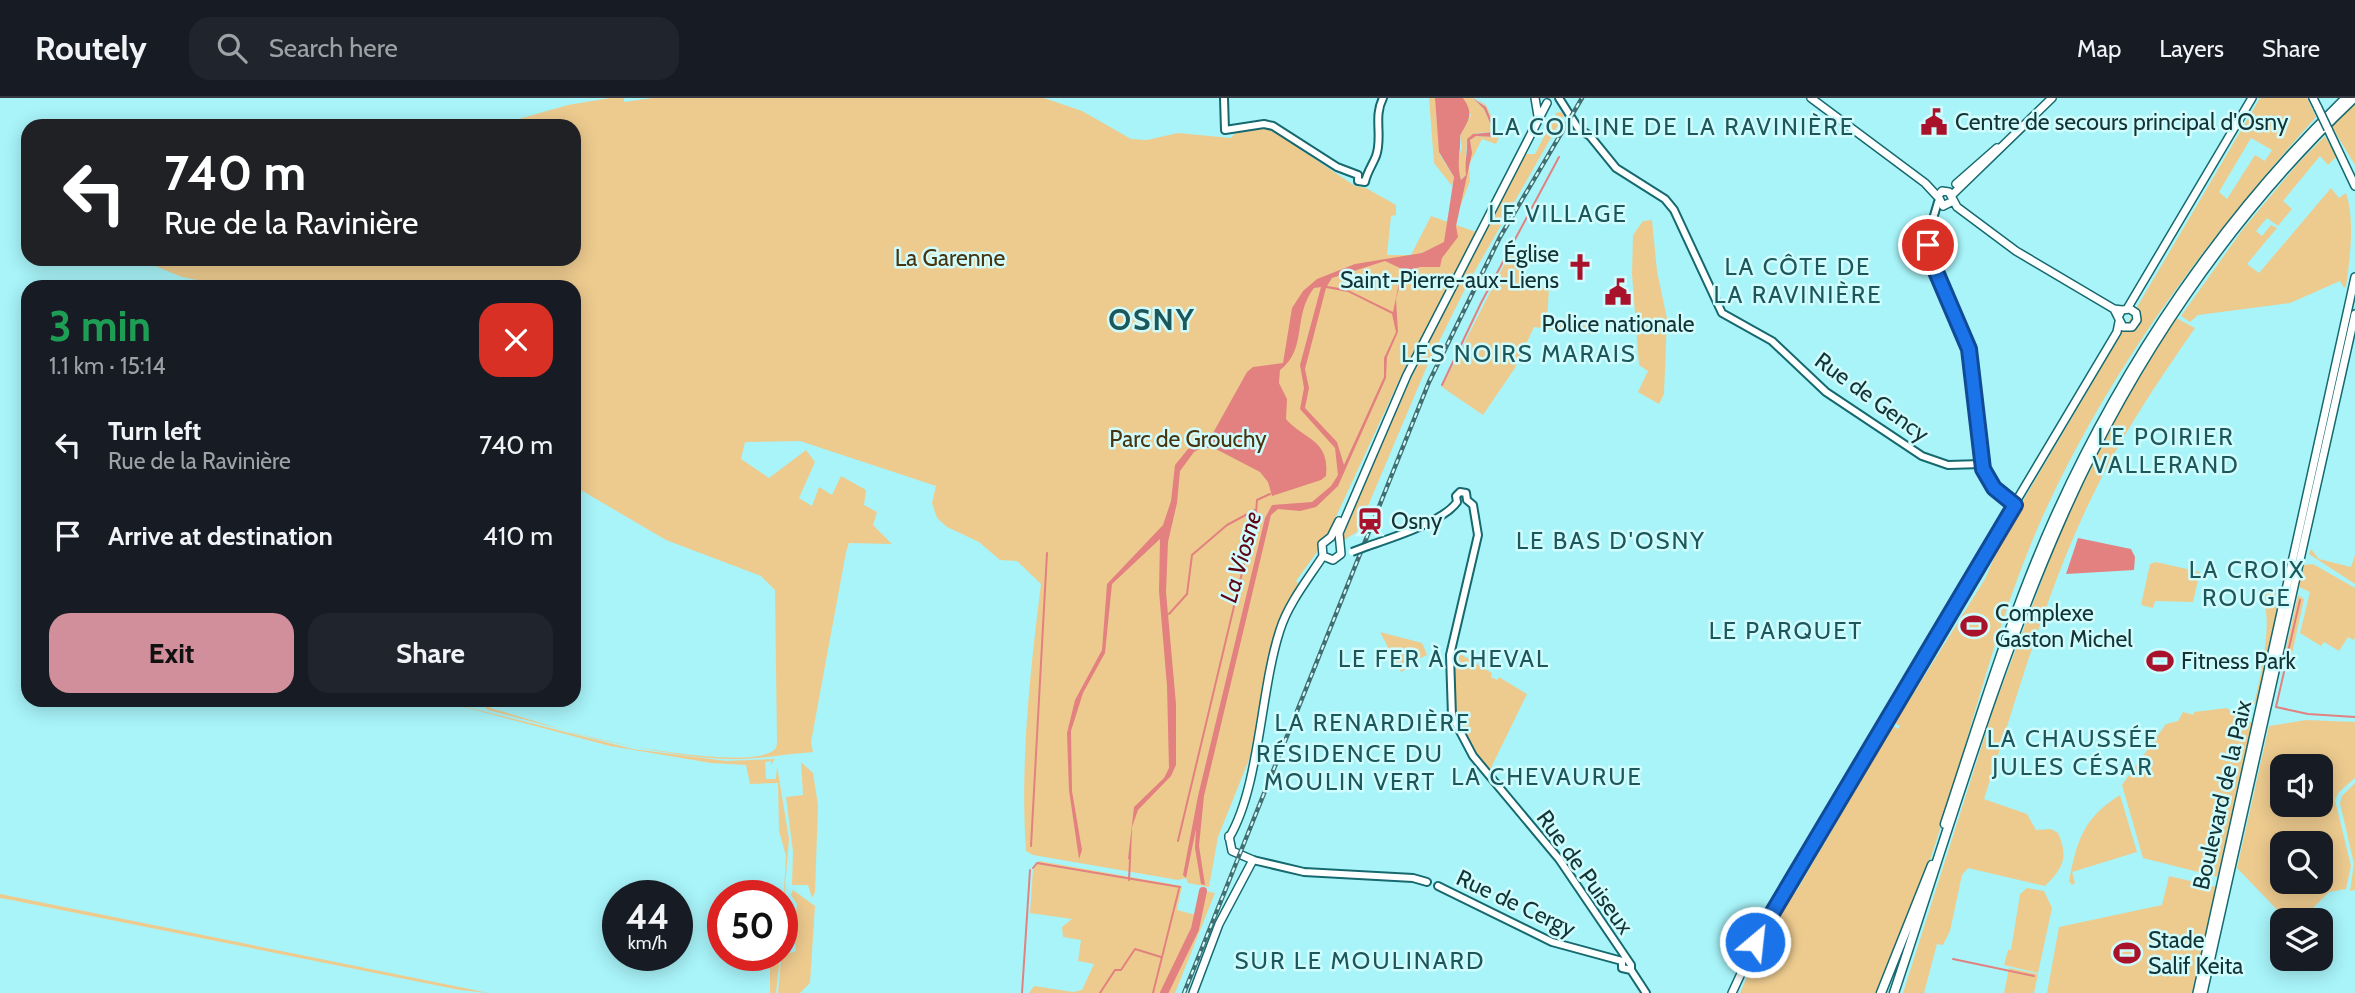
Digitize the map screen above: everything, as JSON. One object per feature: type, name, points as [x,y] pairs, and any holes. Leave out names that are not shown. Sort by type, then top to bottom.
[{"type":"highway","points":[[1889,993],[2026,586],[2054,519],[2105,416],[2162,321],[2227,231],[2302,143],[2346,98]]},
{"type":"highway","points":[[1895,993],[2032,589],[2061,518],[2114,412],[2217,253],[2295,159],[2354,98]]},
{"type":"highway","points":[[1881,993],[1933,863]]},
{"type":"highway","points":[[1900,993],[1931,884]]},
{"type":"main road","points":[[1811,98],[2025,258],[2123,315]]},
{"type":"main road","points":[[1945,198],[2052,98]]},
{"type":"main road","points":[[1732,993],[1763,926],[2015,505],[2117,332],[2123,315],[2134,301],[2252,98]]},
{"type":"main road","points":[[2313,98],[2355,186]]},
{"type":"main road","points":[[1368,463],[1329,539],[1321,547],[1323,555],[1330,560],[1338,558],[1341,546],[1339,533],[1416,355],[1537,120],[1550,101],[1535,99],[1539,109],[1537,120]]},
{"type":"main road","name":"Boulevard de la Paix","points":[[2197,993],[2339,362],[2355,277]]},
{"type":"main road","name":"Boulevard de la Paix","points":[[2203,993],[2355,314]]},
{"type":"main road","points":[[1329,539],[1341,546]]},
{"type":"main road","points":[[1193,993],[1219,924],[1253,860],[1232,850],[1229,838],[1242,808],[1280,628],[1323,555]]},
{"type":"street","points":[[1224,98],[1224,130],[1264,124],[1273,126],[1337,167],[1362,174],[1376,155],[1377,113],[1383,98]]},
{"type":"street","points":[[1559,98],[1565,107]]},
{"type":"street","points":[[1550,101],[1565,107]]},
{"type":"street","name":"Rue de Gency","points":[[1565,107],[1578,128],[1590,136],[1624,176],[1651,189],[1674,209],[1716,306],[1729,318],[1772,341],[1826,391],[1922,456],[1948,465],[1982,464]]},
{"type":"street","points":[[1945,198],[1935,213],[1930,229],[1930,255],[1969,349],[1982,464],[1990,484],[2015,505]]},
{"type":"street","name":"Rue de Puiseux","points":[[1352,552],[1402,534],[1450,509],[1457,502],[1455,496],[1460,492],[1466,493],[1467,500],[1473,505],[1478,535],[1450,655],[1452,716],[1473,756],[1559,859],[1623,960],[1622,968],[1631,970],[1646,993]]},
{"type":"street","points":[[1341,546],[1352,552]]},
{"type":"street","points":[[1338,558],[1352,552]]},
{"type":"street","name":"Rue de Cergy","points":[[1253,860],[1304,872],[1427,882],[1430,889],[1438,886],[1552,942],[1623,960]]},
{"type":"green space","points":[[610,98],[624,98],[624,102],[652,98],[1044,98],[1082,111],[1131,139],[1147,140],[1178,133],[1231,138],[1236,132],[1267,127],[1355,186],[1366,188],[1396,205],[1396,215],[1391,216],[1387,255],[1411,255],[1431,216],[1476,232],[1403,372],[1328,534],[1317,544],[1317,552],[1296,581],[1301,586],[1280,621],[1268,662],[1250,757],[1218,837],[1209,887],[1188,883],[1186,878],[1178,880],[1033,855],[1026,851],[1025,750],[1041,584],[1017,561],[1000,560],[979,542],[947,527],[937,518],[932,503],[936,486],[800,441],[745,442],[741,459],[769,478],[806,450],[815,462],[799,498],[812,506],[819,487],[832,495],[841,476],[866,490],[864,505],[877,512],[873,525],[892,544],[849,543],[811,742],[813,752],[728,759],[697,757],[635,747],[719,757],[765,755],[776,748],[775,590],[761,576],[666,540],[581,490],[581,280],[197,280],[155,266],[581,266],[581,119],[519,119],[568,105]]},
{"type":"green space","points":[[1429,98],[1435,98],[1440,155],[1454,177],[1452,186],[1434,163]]},
{"type":"green space","points":[[1463,98],[1473,98],[1484,109],[1494,132],[1476,133],[1467,139],[1466,175],[1461,180],[1457,165],[1462,147],[1460,136],[1471,115]]},
{"type":"green space","points":[[1476,98],[1486,105],[1500,136],[1496,144],[1482,139],[1469,165],[1470,181],[1460,207],[1470,157],[1470,140],[1476,136],[1494,137],[1497,134],[1486,107]]},
{"type":"green space","points":[[2260,98],[2307,98],[2316,117],[2237,209],[2164,307],[2098,409],[2042,518],[2009,602],[1930,860],[1876,993],[1740,993],[1771,922],[1797,890],[1893,726],[1898,729],[1900,726],[1895,723],[1985,579],[2007,528]],"holes":[[[2251,138],[2272,150],[2265,161],[2255,155],[2227,199],[2219,192]]]},
{"type":"green space","points":[[2355,103],[2355,165],[2332,127]]},
{"type":"green space","points":[[1561,112],[1564,115],[1468,283],[1428,364],[1357,532],[1344,540],[1341,533],[1424,350],[1525,154],[1535,154],[1556,113]]},
{"type":"green space","points":[[2325,136],[2336,157],[2328,165],[2320,156],[2283,201],[2292,209],[2278,226],[2267,218],[2256,231],[2262,236],[2271,225],[2277,228],[2247,264],[2259,273],[2331,188],[2339,198],[2346,193],[2349,203],[2351,239],[2346,286],[2344,288],[2340,281],[2290,303],[2198,315],[2190,322],[2181,316],[2243,229],[2300,161]]},
{"type":"green space","points":[[1652,220],[1657,271],[1667,319],[1664,394],[1659,404],[1638,392],[1648,371],[1639,365],[1632,274],[1633,235],[1643,221]]},
{"type":"green space","points":[[1511,251],[1531,258],[1525,273],[1536,286],[1549,288],[1547,322],[1592,326],[1591,334],[1534,327],[1515,368],[1483,415],[1442,387]]},
{"type":"green space","points":[[2176,318],[2195,328],[2127,432],[2075,533],[2033,646],[1984,799],[2027,814],[2036,830],[2051,829],[2058,833],[2063,849],[2060,868],[2045,886],[1968,868],[1962,875],[1950,931],[1943,945],[1937,944],[1924,993],[1903,993],[1994,707],[2061,530],[2118,413]]},
{"type":"green space","points":[[1997,543],[1984,575],[1892,719]]},
{"type":"green space","points":[[2311,549],[2319,559],[2351,567],[2355,555],[2355,584],[2309,554]]},
{"type":"green space","points":[[2156,562],[2200,572],[2193,602],[2155,601],[2153,608],[2141,605],[2150,564]]},
{"type":"green space","points":[[2313,564],[2355,588],[2355,638],[2353,640],[2348,637],[2339,651],[2324,642],[2321,646],[2300,633],[2310,592],[2299,587],[2304,565]]},
{"type":"green space","points":[[2268,587],[2282,590],[2254,704],[2266,640],[2265,608],[2262,608]]},
{"type":"green space","points":[[2298,595],[2304,599],[2290,663],[2283,662]]},
{"type":"green space","points":[[1380,632],[1422,643],[1427,655],[1407,664],[1408,668],[1401,672]]},
{"type":"green space","points":[[1455,651],[1492,673],[1491,677],[1497,680],[1499,677],[1527,694],[1489,772],[1461,730],[1467,718],[1454,712],[1452,663]]},
{"type":"green space","points":[[464,707],[633,749],[726,761],[775,759],[771,765],[771,761],[765,762],[766,779],[776,779],[777,766],[789,839],[786,880],[786,856],[779,831],[778,783],[750,784],[746,765],[711,763],[610,746]]},
{"type":"green space","points":[[485,707],[493,709],[568,731]]},
{"type":"green space","points":[[2227,708],[2244,723],[2253,722],[2218,877],[2143,858],[2122,785],[2166,724],[2178,721],[2183,712],[2194,715],[2194,712]]},
{"type":"green space","points":[[2306,720],[2355,722],[2355,778],[2339,792],[2335,800],[2351,866],[2346,889],[2333,891],[2333,831],[2270,831],[2270,894],[2327,894],[2313,908],[2275,908],[2237,868],[2269,726]]},
{"type":"green space","points":[[568,731],[606,740],[635,747],[597,739]]},
{"type":"green space","points":[[1878,741],[1821,845],[1814,848]]},
{"type":"green space","points":[[801,762],[813,773],[818,805],[815,892],[812,898],[808,885],[798,885],[798,880],[792,880],[793,852],[786,797],[803,795]]},
{"type":"green space","points":[[2355,783],[2355,890],[2350,891],[2354,864],[2340,803],[2342,796]]},
{"type":"green space","points":[[2120,795],[2137,852],[2072,872],[2075,883],[2072,885],[2069,881],[2072,867],[2084,832],[2098,813]]},
{"type":"green space","points":[[1039,861],[1182,886],[1177,910],[1200,916],[1205,891],[1215,893],[1175,993],[1029,993],[1034,986],[1073,992],[1082,990],[1094,964],[1078,961],[1081,940],[1063,937],[1062,927],[1072,919],[1030,913],[1033,870]]},
{"type":"green space","name":"Stade Salif Keita","points":[[2169,876],[2216,887],[2192,993],[2047,993],[2059,927],[2162,905]]},
{"type":"green space","points":[[2027,888],[2044,891],[2052,908],[2038,973],[2004,965],[2008,950],[2011,950],[2020,894]]},
{"type":"green space","points":[[0,894],[489,993],[460,990],[0,898]]},
{"type":"green space","points":[[798,894],[815,906],[810,983],[800,993],[778,993],[780,971],[798,971]]},
{"type":"green space","points":[[2009,968],[2038,974],[2034,993],[2004,993]]},
{"type":"green space","points":[[770,971],[778,971],[776,993],[770,993]]},
{"type":"shaded area","points":[[1435,98],[1463,98],[1469,109],[1468,121],[1460,136],[1461,180],[1466,175],[1467,139],[1473,134],[1494,132],[1484,109],[1473,98],[1486,107],[1497,134],[1494,137],[1476,136],[1470,140],[1472,153],[1456,226],[1458,237],[1442,258],[1440,267],[1420,267],[1403,273],[1396,299],[1398,332],[1387,357],[1386,378],[1338,486],[1316,507],[1300,511],[1278,509],[1271,515],[1204,796],[1199,846],[1205,885],[1201,884],[1195,848],[1196,829],[1186,878],[1183,875],[1198,796],[1265,518],[1272,505],[1312,502],[1331,486],[1338,475],[1335,448],[1300,409],[1304,388],[1300,365],[1321,287],[1314,288],[1307,299],[1294,352],[1289,362],[1280,370],[1279,383],[1287,399],[1286,419],[1320,447],[1324,454],[1326,476],[1272,496],[1268,482],[1260,472],[1214,448],[1201,448],[1194,452],[1180,471],[1177,503],[1168,542],[1166,592],[1176,704],[1176,765],[1171,776],[1138,810],[1132,827],[1131,860],[1128,859],[1134,807],[1164,778],[1169,768],[1167,686],[1159,591],[1160,539],[1112,584],[1105,653],[1083,693],[1071,731],[1072,791],[1082,850],[1079,859],[1069,790],[1067,733],[1075,700],[1102,650],[1107,584],[1163,525],[1171,501],[1175,465],[1188,449],[1213,433],[1247,372],[1253,367],[1283,363],[1292,308],[1303,291],[1317,279],[1355,264],[1422,253],[1444,242],[1454,177],[1439,152]],"holes":[[[1385,261],[1402,269],[1393,312],[1346,289],[1327,286],[1332,278]],[[1326,288],[1348,292],[1392,314],[1396,332],[1384,358],[1384,377],[1344,465],[1337,442],[1305,408],[1309,388],[1305,369]]]},
{"type":"shaded area","points":[[2078,538],[2131,549],[2135,557],[2134,570],[2066,574]]},
{"type":"waterway","points":[[1442,385],[1481,303],[1559,157]]},
{"type":"waterway","points":[[1178,841],[1256,514],[1257,500],[1270,494]]},
{"type":"waterway","points":[[1169,614],[1187,594],[1192,555],[1227,525],[1255,510]]},
{"type":"waterway","points":[[1031,846],[1047,553]]},
{"type":"waterway","points":[[1933,656],[1992,554]]},
{"type":"waterway","points":[[2286,661],[2300,600]]},
{"type":"waterway","points":[[2284,672],[2276,707],[2308,714],[2355,717]]},
{"type":"waterway","points":[[1818,847],[1878,746]]},
{"type":"waterway","points":[[1792,890],[1814,853]]},
{"type":"waterway","points":[[1129,880],[1130,860]]},
{"type":"waterway","points":[[1033,868],[1037,863],[1180,887]]},
{"type":"waterway","points":[[1022,993],[1030,870]]},
{"type":"waterway","points":[[1153,993],[1179,889]]},
{"type":"waterway","name":"La Viosne","points":[[1164,993],[1195,929],[1203,891]]},
{"type":"waterway","points":[[1100,993],[1115,970],[1121,970],[1135,949],[1161,957]]},
{"type":"waterway","points":[[1953,959],[2034,976]]},
{"type":"railway","points":[[1184,993],[1429,382],[1500,237],[1582,98]]},
{"type":"place","name":"Centre de secours principal d'Osny","points":[[1934,122]]},
{"type":"place","name":"Église Saint-Pierre-aux-Liens","points":[[1580,267]]},
{"type":"place","name":"Police nationale","points":[[1618,292]]},
{"type":"place","name":"Osny","points":[[1370,521]]},
{"type":"place","name":"Complexe Gaston Michel","points":[[1974,626]]},
{"type":"place","name":"Fitness Park","points":[[2160,661]]},
{"type":"place","name":"Stade Salif Keita","points":[[2127,953]]},
{"type":"district","name":"LA COLLINE DE LA RAVINIÈRE","points":[[1673,127]]},
{"type":"district","name":"LE VILLAGE","points":[[1558,214]]},
{"type":"district","name":"LA CÔTE DE LA RAVINIÈRE","points":[[1798,281]]},
{"type":"district","name":"OSNY","points":[[1152,320]]},
{"type":"district","name":"LES NOIRS MARAIS","points":[[1519,354]]},
{"type":"district","name":"LE POIRIER VALLERAND","points":[[2166,451]]},
{"type":"district","name":"LE BAS D'OSNY","points":[[1611,541]]},
{"type":"district","name":"LA CROIX ROUGE","points":[[2247,584]]},
{"type":"district","name":"LE PARQUET","points":[[1786,631]]},
{"type":"district","name":"LE FER À CHEVAL","points":[[1444,659]]},
{"type":"district","name":"LA RENARDIÈRE","points":[[1373,723]]},
{"type":"district","name":"LA CHAUSSÉE JULES CÉSAR","points":[[2073,753]]},
{"type":"district","name":"RÉSIDENCE DU MOULIN VERT","points":[[1350,768]]},
{"type":"district","name":"LA CHEVAURUE","points":[[1547,777]]},
{"type":"district","name":"SUR LE MOULINARD","points":[[1360,961]]},
{"type":"route","points":[[1755,942],[1859,763],[2015,505],[1994,488],[1983,469],[1969,349],[1934,267],[1928,245]]},
{"type":"park label","name":"La Garenne","points":[[950,258]]},
{"type":"park label","name":"Parc de Grouchy","points":[[1188,439]]}]
